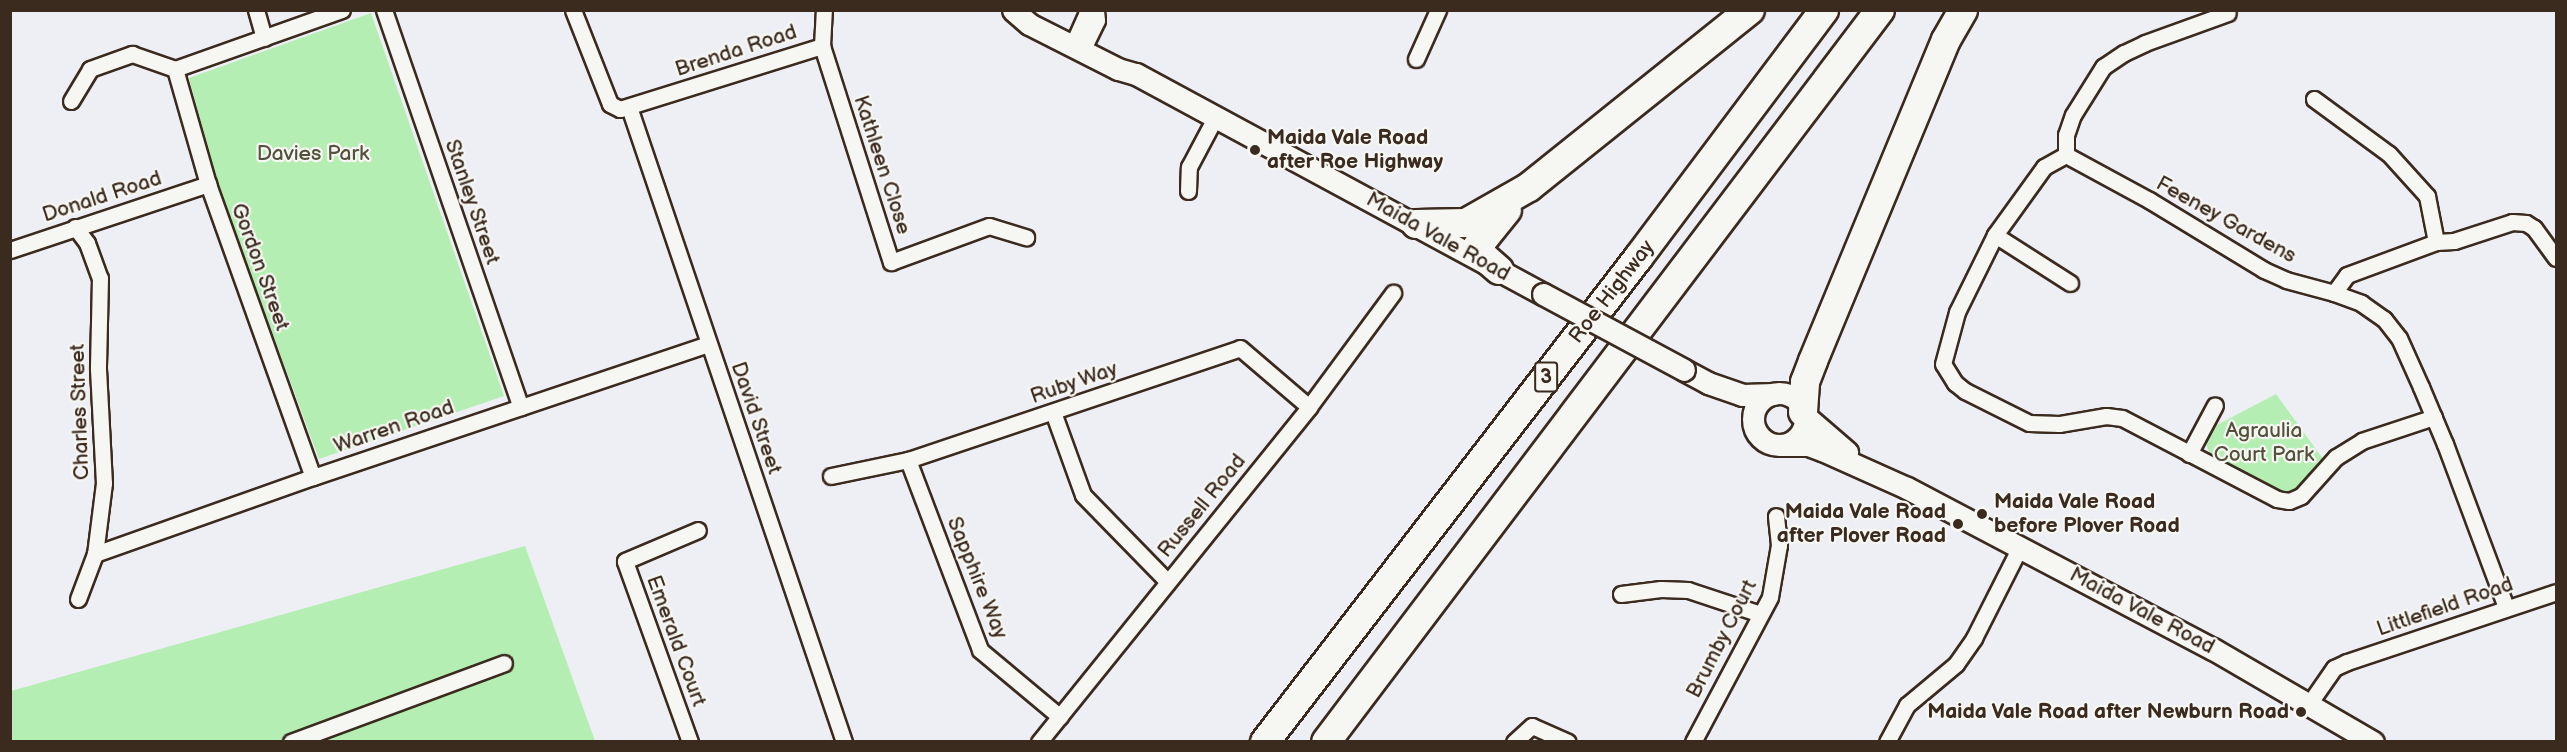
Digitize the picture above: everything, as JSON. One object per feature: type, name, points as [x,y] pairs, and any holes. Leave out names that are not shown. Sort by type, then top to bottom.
[{"type":"highway","points":[[1416,224],[1466,223],[1529,187],[1750,10]]},
{"type":"highway","name":"Roe Highway","points":[[1265,741],[1638,258],[1824,10]]},
{"type":"highway","name":"Roe Highway","points":[[1326,741],[1880,10]]},
{"type":"highway","points":[[1804,414],[1805,382],[1813,361],[1946,40],[1963,10]]},
{"type":"highway","points":[[1498,270],[1480,253],[1479,243],[1529,187]]},
{"type":"main road","name":"Maida Vale Road","points":[[1013,10],[1022,20],[1079,44]]},
{"type":"main road","name":"Maida Vale Road","points":[[1030,10],[1118,69],[1136,74],[1216,116],[1684,370],[1737,405],[1757,434]]},
{"type":"main road","name":"Maida Vale Road","points":[[1708,384],[1742,395],[1774,394]]},
{"type":"main road","points":[[1774,394],[1790,396],[1804,414],[1802,431],[1797,438],[1781,445],[1764,440],[1757,434],[1753,417],[1755,408],[1766,397],[1774,394]]},
{"type":"main road","name":"Maida Vale Road","points":[[1804,414],[1840,447],[1907,488]]},
{"type":"main road","name":"Maida Vale Road","points":[[1781,445],[1808,446],[1822,450],[1907,488],[2213,649],[2373,741]]},
{"type":"street","points":[[256,10],[264,38]]},
{"type":"street","points":[[70,101],[90,69],[132,54],[175,69],[342,10]]},
{"type":"street","name":"Stanley Street","points":[[384,10],[521,406]]},
{"type":"street","points":[[573,10],[610,104],[620,109],[629,107]]},
{"type":"street","name":"Brenda Road","points":[[629,107],[822,46],[824,10]]},
{"type":"street","points":[[1079,44],[1086,15],[1094,10]]},
{"type":"street","points":[[1416,59],[1438,10]]},
{"type":"street","points":[[2228,13],[2124,52],[2103,67],[2073,116],[2066,135],[2066,155],[2044,167],[1995,235],[1957,312],[1943,364],[1947,373],[1965,391],[2029,423],[2059,424],[2106,416],[2122,418],[2277,499],[2289,501],[2301,496],[2337,457],[2362,441],[2434,417]]},
{"type":"street","name":"Kathleen Close","points":[[822,46],[891,262],[989,226],[1026,237]]},
{"type":"street","name":"Gordon Street","points":[[175,69],[208,184],[313,477]]},
{"type":"street","points":[[2314,99],[2390,154],[2427,196],[2436,242]]},
{"type":"street","name":"David Street","points":[[629,107],[844,741]]},
{"type":"street","points":[[1188,191],[1189,167],[1216,116]]},
{"type":"street","name":"Feeney Gardens","points":[[2066,155],[2149,200],[2264,270],[2286,280],[2334,292],[2373,310],[2392,328],[2434,417],[2506,607]]},
{"type":"street","name":"Donald Road","points":[[10,250],[208,184]]},
{"type":"street","points":[[2334,292],[2347,275],[2436,242],[2454,241],[2519,221],[2540,234],[2556,258]]},
{"type":"street","name":"Charles Street","points":[[75,227],[87,243],[100,278],[98,369],[104,483],[95,554],[78,599]]},
{"type":"street","points":[[1995,235],[2070,283]]},
{"type":"street","name":"Russell Road","points":[[1039,741],[1310,407],[1392,293]]},
{"type":"street","name":"Warren Road","points":[[95,554],[521,406],[708,345]]},
{"type":"street","name":"Ruby Way","points":[[831,476],[908,460],[1240,348],[1310,407]]},
{"type":"street","points":[[2189,454],[2215,405]]},
{"type":"street","points":[[1053,412],[1083,495],[1167,581]]},
{"type":"street","name":"Sapphire Way","points":[[908,460],[980,650],[1060,717]]},
{"type":"street","name":"Brumby Court","points":[[1693,741],[1770,597],[1779,545],[1776,516]]},
{"type":"street","name":"Emerald Court","points":[[690,741],[625,561],[698,530]]},
{"type":"street","points":[[1887,741],[1907,705],[1956,664],[1974,638],[2025,550]]},
{"type":"street","points":[[1896,741],[1924,698],[1965,665],[2025,550]]},
{"type":"street","points":[[1621,594],[1661,589],[1688,590],[1760,614]]},
{"type":"street","name":"Littlefield Road","points":[[2314,707],[2334,668],[2346,662],[2556,592]]},
{"type":"street","points":[[291,741],[504,663]]},
{"type":"street","points":[[1514,741],[1532,726],[1568,741]]},
{"type":"green space","name":"Davies Park","points":[[371,13],[504,396],[319,459],[218,186],[189,78]]},
{"type":"green space","name":"Agraulia Court Park","points":[[2276,394],[2323,459],[2318,461],[2304,487],[2289,493],[2276,490],[2221,462],[2210,454],[2206,444],[2213,427]]},
{"type":"green space","points":[[525,546],[595,741],[11,742],[11,691]]},
{"type":"place","name":"Maida Vale Road after Roe Highway","points":[[1255,150]]},
{"type":"place","name":"Maida Vale Road before Plover Road","points":[[1982,514]]},
{"type":"place","name":"Maida Vale Road after Plover Road","points":[[1958,524]]},
{"type":"place","name":"Maida Vale Road after Newburn Road","points":[[2301,712]]}]
